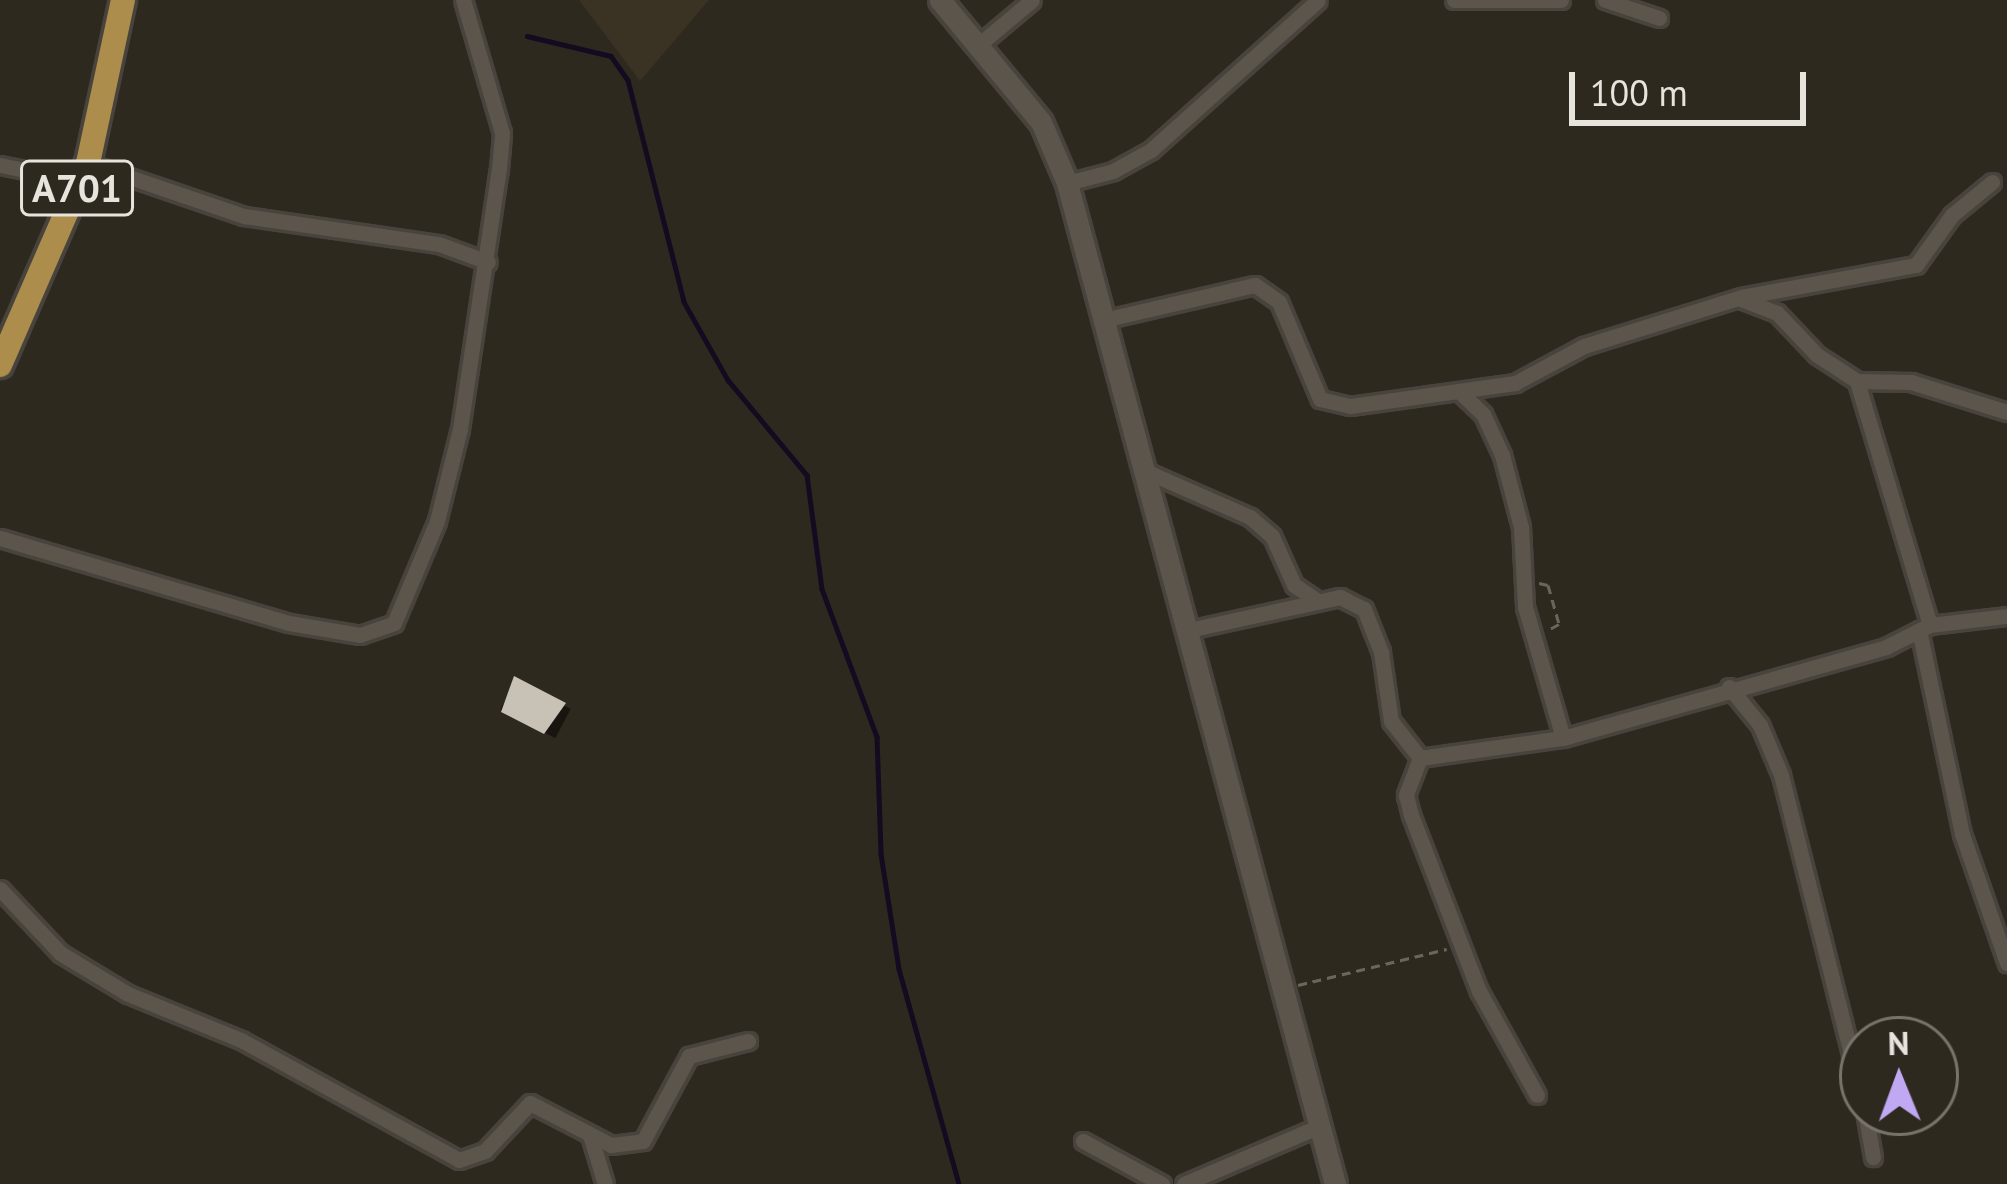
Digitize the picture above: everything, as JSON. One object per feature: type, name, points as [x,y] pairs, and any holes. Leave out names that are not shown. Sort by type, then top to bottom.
[{"type":"main road","name":"A701","points":[[0,365],[84,172],[123,0]]},
{"type":"street","points":[[0,538],[290,622],[377,634],[406,602],[437,520],[488,262],[502,133],[463,0]]},
{"type":"street","points":[[940,0],[982,42],[1041,122],[1067,183],[1335,1184]]},
{"type":"street","points":[[982,42],[1032,0]]},
{"type":"street","points":[[1067,183],[1113,171],[1151,150],[1318,0]]},
{"type":"street","points":[[1454,0],[1561,0]]},
{"type":"street","points":[[1605,0],[1659,18]]},
{"type":"street","points":[[0,165],[84,172],[244,216],[439,244],[488,262]]},
{"type":"street","points":[[1103,320],[1255,285],[1279,302],[1309,382],[1331,406],[1460,392],[1515,383],[1584,346],[1738,298],[1916,265],[1952,215],[1992,182]]},
{"type":"street","points":[[1738,298],[1777,313],[1817,356],[1857,381],[1911,382],[2007,412]]},
{"type":"street","points":[[1857,381],[1924,627],[1962,834],[2007,963]]},
{"type":"street","points":[[1460,392],[1483,414],[1502,455],[1521,527],[1520,578],[1563,738]]},
{"type":"street","points":[[1143,470],[1250,517],[1272,536],[1294,585],[1318,601]]},
{"type":"street","points":[[1184,631],[1318,601],[1351,599],[1374,624],[1391,722],[1420,758]]},
{"type":"street","points":[[1420,758],[1563,738],[1729,687],[1886,647],[1924,627],[2007,616]]},
{"type":"street","points":[[1729,687],[1760,725],[1781,775],[1842,1016]]},
{"type":"street","points":[[1420,758],[1406,795],[1460,946],[1537,1095]]},
{"type":"street","points":[[0,889],[60,953],[128,994],[241,1040],[427,1148],[471,1160],[530,1103],[610,1145],[643,1141],[689,1056],[748,1041]]},
{"type":"street","points":[[1184,1184],[1320,1126]]},
{"type":"street","points":[[590,1135],[605,1184]]},
{"type":"street","points":[[1869,1136],[1873,1157]]},
{"type":"street","points":[[1083,1141],[1162,1184]]},
{"type":"path","points":[[1520,578],[1548,585],[1559,624],[1536,636]]},
{"type":"path","points":[[1281,989],[1460,946]]},
{"type":"shaded area","points":[[579,0],[709,0],[640,81]]},
{"type":"building","points":[[514,676],[566,703],[544,734],[501,712]]},
{"type":"waterway","points":[[527,36],[611,56],[628,80],[684,302],[728,380],[807,475],[822,589],[877,737],[881,854],[899,969],[959,1184]]}]
